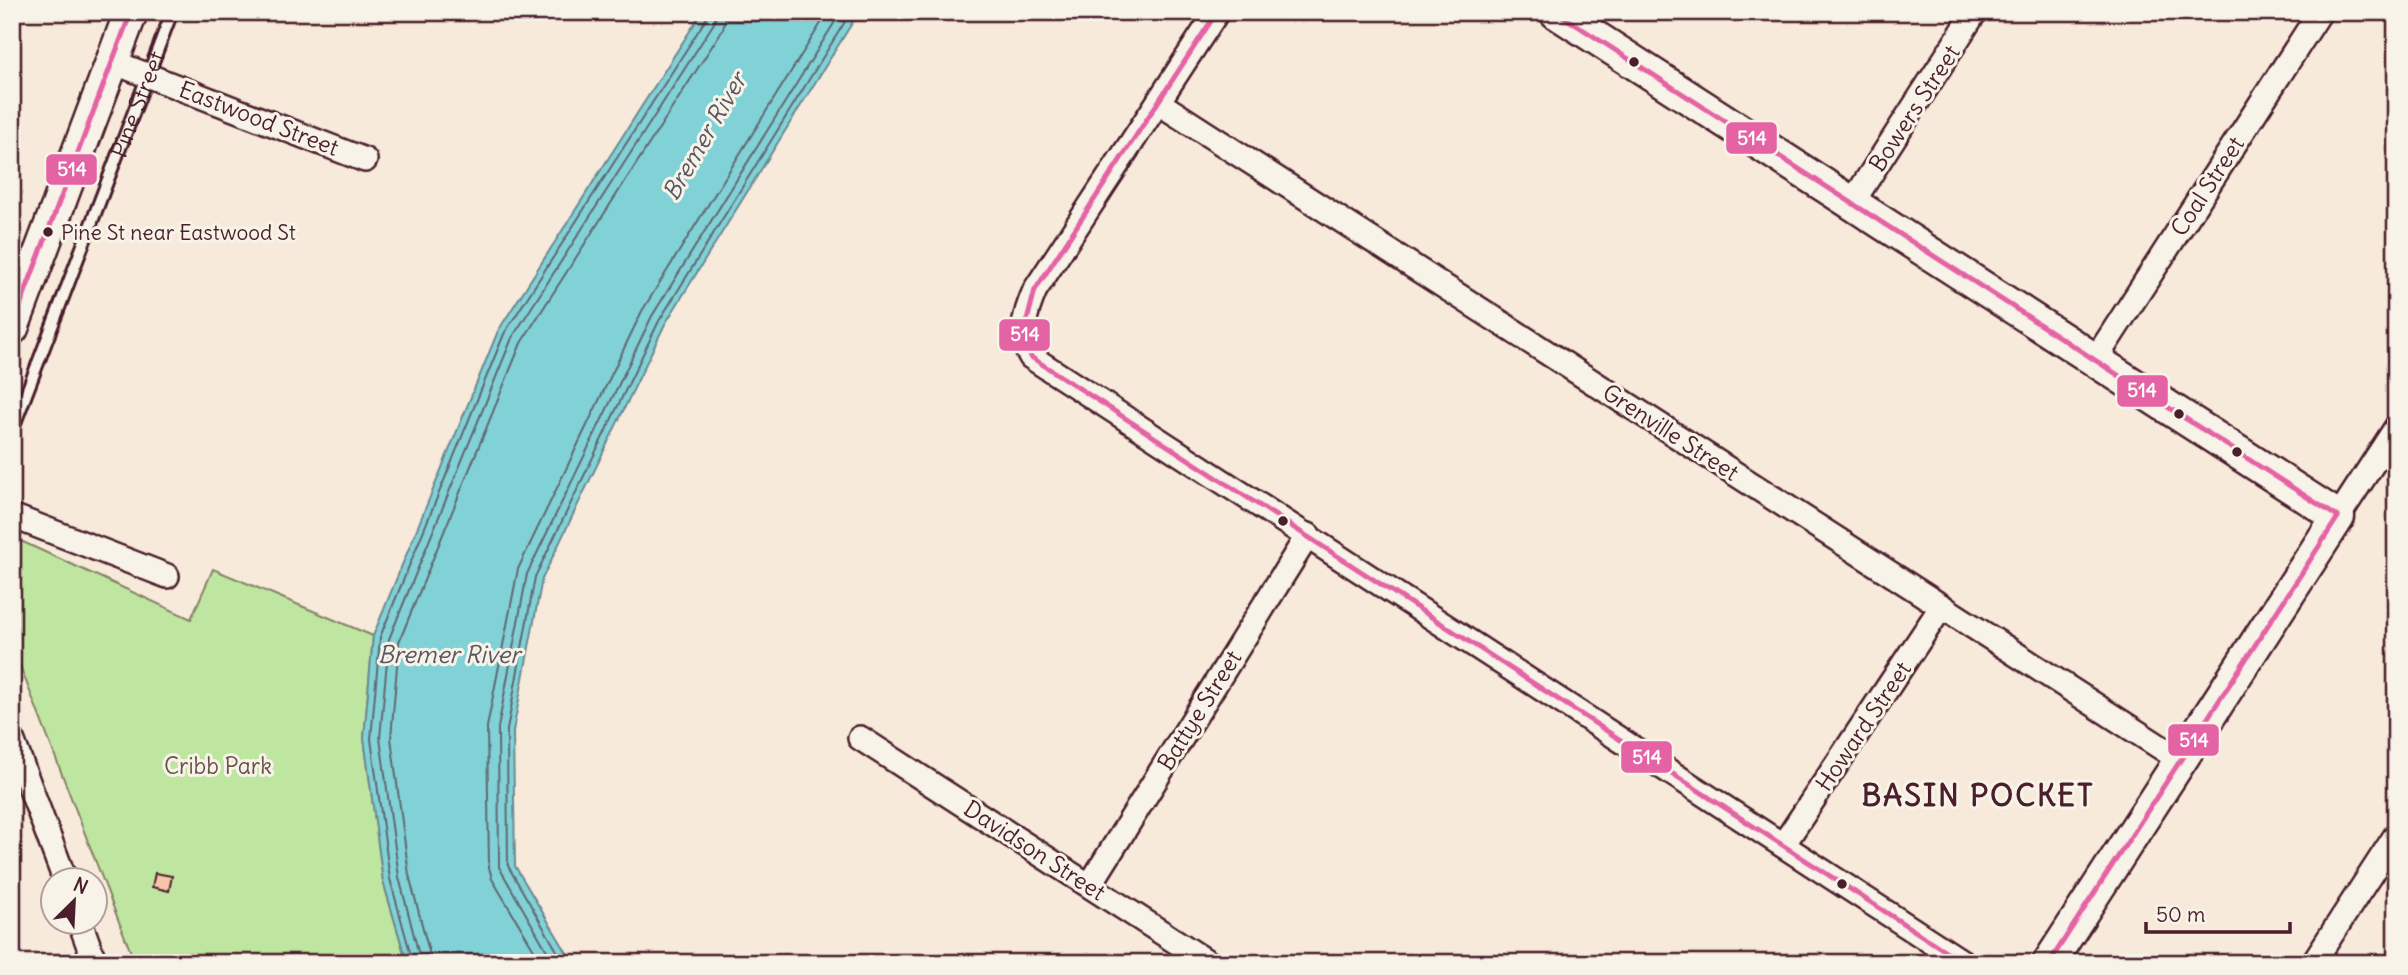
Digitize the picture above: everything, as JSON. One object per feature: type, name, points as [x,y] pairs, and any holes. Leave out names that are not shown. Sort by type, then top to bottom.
[{"type":"street","name":"Pine Street","points":[[12,328],[131,12]]},
{"type":"street","points":[[1217,12],[1035,290],[1024,319],[1026,349],[1038,362],[1964,963]]},
{"type":"street","points":[[1556,12],[2338,517]]},
{"type":"street","name":"Bowers Street","points":[[1852,204],[1975,12]]},
{"type":"street","name":"Coal Street","points":[[2095,360],[2320,12]]},
{"type":"street","name":"Eastwood Street","points":[[113,62],[365,160]]},
{"type":"street","name":"Grenville Street","points":[[1159,103],[2182,761]]},
{"type":"street","points":[[2049,963],[2396,428]]},
{"type":"street","points":[[12,516],[167,576]]},
{"type":"street","name":"Battye Street","points":[[1090,885],[1308,535]]},
{"type":"street","name":"Howard Street","points":[[1783,845],[1942,606]]},
{"type":"street","name":"Davidson Street","points":[[860,738],[1209,963]]},
{"type":"street","points":[[12,739],[60,866]]},
{"type":"street","points":[[2313,963],[2396,835]]},
{"type":"street","points":[[85,936],[95,963]]},
{"type":"lane","name":"Pine Street","points":[[12,431],[172,12]]},
{"type":"green space","name":"Cribb Park","points":[[12,537],[191,619],[213,569],[373,636],[364,738],[383,881],[407,963],[135,963],[108,893],[108,866],[97,866],[12,645]]},
{"type":"water","name":"Bremer River","points":[[702,12],[859,12],[665,324],[542,579],[513,731],[515,866],[573,963],[407,963],[383,881],[364,738],[373,636],[498,331]]},
{"type":"building","points":[[155,873],[172,876],[169,891],[152,887]]},
{"type":"transit line","name":"514","points":[[12,327],[131,12]]},
{"type":"transit line","name":"514","points":[[1217,12],[1035,290],[1024,332],[1031,357],[1964,963]]},
{"type":"transit line","name":"514","points":[[1556,12],[2338,517]]},
{"type":"transit line","name":"514","points":[[2049,963],[2338,517]]},
{"type":"place","name":"Pine St near Eastwood St","points":[[48,232]]},
{"type":"district","name":"BASIN POCKET","points":[[1978,795]]}]
